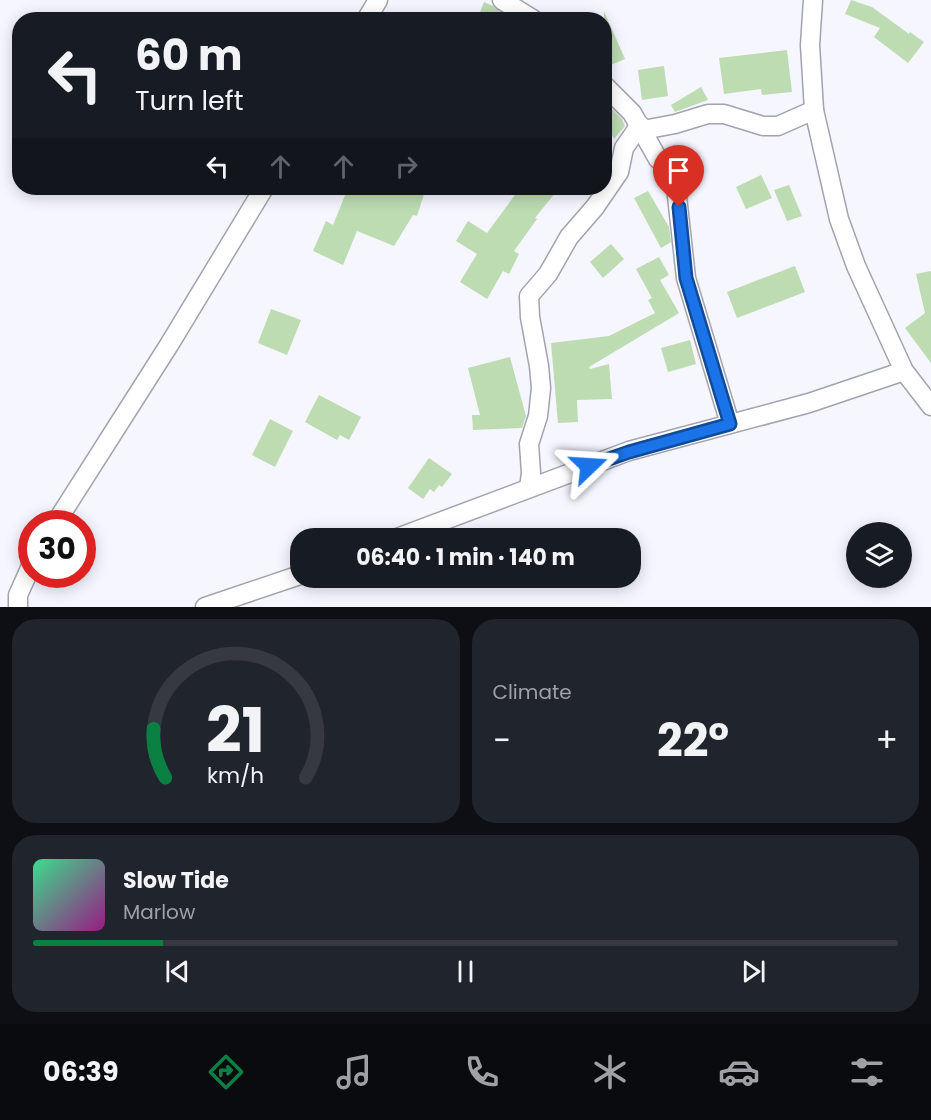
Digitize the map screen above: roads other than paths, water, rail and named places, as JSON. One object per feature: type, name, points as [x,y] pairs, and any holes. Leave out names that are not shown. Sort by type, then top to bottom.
[{"type":"street","points":[[502,0],[521,12]]},
{"type":"street","points":[[813,0],[810,45],[814,111],[839,219],[856,266],[904,371],[931,406]]},
{"type":"street","points":[[612,94],[642,128],[658,159],[669,167],[676,187],[686,278],[730,424]]},
{"type":"street","points":[[612,182],[619,172],[624,148],[642,128],[675,124],[708,114],[724,114],[764,126],[778,126],[814,111]]},
{"type":"street","points":[[64,510],[169,345],[260,195]]},
{"type":"street","points":[[529,488],[531,473],[529,444],[538,416],[541,388],[529,296],[548,274],[569,237],[603,195]]},
{"type":"street","points":[[423,528],[629,452],[809,403],[904,371]]},
{"type":"street","points":[[205,607],[290,578]]},
{"type":"street","points":[[18,607],[18,595],[21,588]]}]
